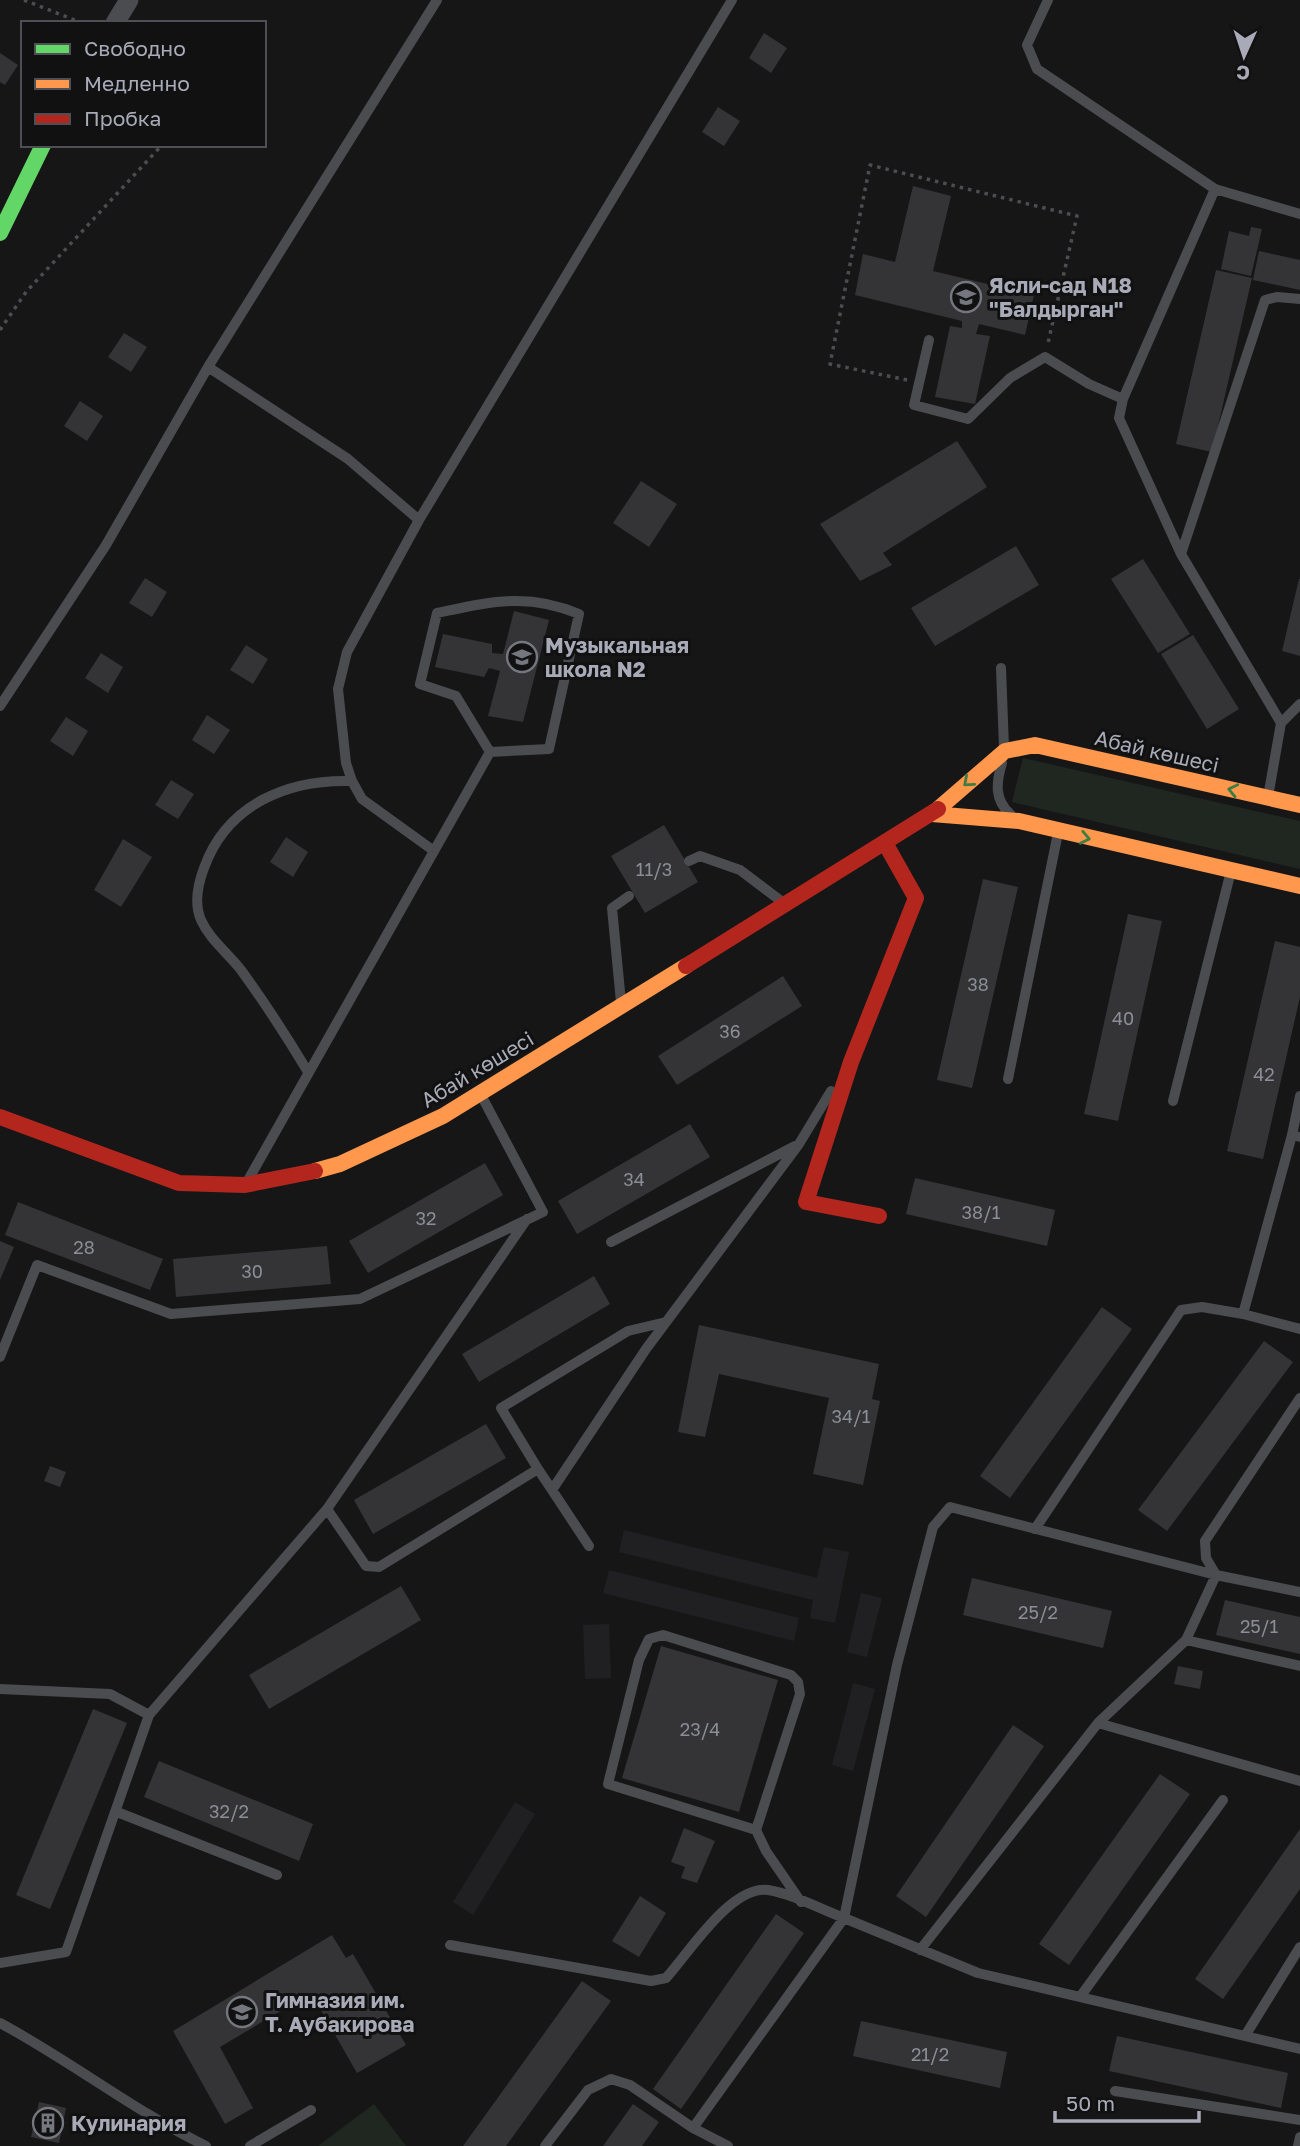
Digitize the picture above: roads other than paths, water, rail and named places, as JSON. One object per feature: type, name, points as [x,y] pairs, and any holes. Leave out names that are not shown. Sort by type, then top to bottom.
[{"type":"street","points":[[116,21],[129,0]]},
{"type":"street","points":[[0,233],[42,147]]},
{"type":"street","name":"Абай көшесі","points":[[0,1117],[179,1183],[245,1185],[288,1180],[340,1164],[443,1116],[932,814],[1004,751],[1035,745],[1300,805]]},
{"type":"street","points":[[932,814],[1018,821],[1300,886]]},
{"type":"street","points":[[879,1216],[806,1202],[851,1062],[916,898],[885,843]]},
{"type":"lane","points":[[0,706],[106,545],[208,367],[437,0]]},
{"type":"lane","points":[[434,851],[362,799],[352,781],[346,763],[338,689],[347,652],[419,520],[732,0]]},
{"type":"lane","points":[[1048,0],[1027,45],[1037,69],[1215,189],[1300,214]]},
{"type":"lane","points":[[1215,189],[1123,399],[1119,418],[1181,554],[1281,723]]},
{"type":"lane","points":[[1181,554],[1265,300],[1277,297],[1300,299]]},
{"type":"lane","points":[[929,340],[914,405],[968,419],[1010,378],[1045,357],[1089,384],[1123,399]]},
{"type":"lane","points":[[208,367],[348,459],[419,520]]},
{"type":"lane","points":[[508,598],[554,603],[579,614],[549,749],[490,752],[456,696],[420,684],[437,613],[508,598]]},
{"type":"lane","points":[[1001,668],[1004,751],[996,785],[1003,807],[1018,821]]},
{"type":"lane","points":[[1268,797],[1281,723],[1300,704]]},
{"type":"lane","points":[[245,1185],[490,752]]},
{"type":"lane","points":[[308,1072],[273,1013],[231,957],[210,936],[200,917],[199,881],[211,850],[227,827],[247,808],[274,793],[299,784],[326,780],[352,781]]},
{"type":"lane","points":[[1008,1079],[1059,832]]},
{"type":"lane","points":[[689,861],[700,856],[740,870],[785,904]]},
{"type":"lane","points":[[1173,1101],[1231,870]]},
{"type":"lane","points":[[621,1005],[612,908],[629,896]]},
{"type":"lane","points":[[552,1490],[666,1322],[799,1144],[851,1062]]},
{"type":"lane","points":[[0,1357],[37,1265],[171,1314],[360,1299],[543,1212],[479,1092]]},
{"type":"lane","points":[[1243,1314],[1296,1136],[1300,1096]]},
{"type":"lane","points":[[611,1242],[799,1144]]},
{"type":"lane","points":[[0,1964],[66,1952],[149,1715],[327,1509],[527,1219]]},
{"type":"lane","points":[[1035,1529],[1181,1310],[1202,1307],[1243,1314],[1300,1329]]},
{"type":"lane","points":[[589,1546],[501,1408],[628,1331],[666,1322]]},
{"type":"lane","points":[[1216,1575],[1206,1558],[1205,1541],[1300,1398]]},
{"type":"lane","points":[[327,1509],[366,1566],[379,1567],[538,1469]]},
{"type":"lane","points":[[693,2128],[844,1918],[897,1665],[933,1527],[950,1507],[1216,1575],[1300,1592]]},
{"type":"lane","points":[[920,1950],[1098,1723],[1186,1640],[1216,1575]]},
{"type":"lane","points":[[756,1830],[608,1784],[639,1660],[649,1639],[663,1635],[791,1675],[798,1682],[800,1694],[756,1830],[766,1851],[802,1902]]},
{"type":"lane","points":[[1186,1640],[1300,1666]]},
{"type":"lane","points":[[0,1689],[110,1694],[149,1715]]},
{"type":"lane","points":[[1098,1723],[1300,1781]]},
{"type":"lane","points":[[1080,1997],[1223,1800]]},
{"type":"lane","points":[[117,1812],[277,1875]]},
{"type":"lane","points":[[450,1945],[651,1981],[666,1978],[732,1902],[740,1897],[767,1890],[844,1918],[978,1973],[1300,2049]]},
{"type":"lane","points":[[1245,2036],[1300,1947]]},
{"type":"lane","points":[[0,2023],[43,2046],[148,2114],[206,2146]]},
{"type":"lane","points":[[545,2146],[588,2090],[611,2079],[630,2085],[693,2128],[729,2146]]},
{"type":"lane","points":[[1115,2091],[1300,2120]]},
{"type":"lane","points":[[250,2146],[311,2110]]},
{"type":"lane","points":[[1298,2146],[1300,2137]]},
{"type":"place","name":"Ясли-сад N18 \"Балдырган\"","points":[[966,297]]},
{"type":"place","name":"Музыкальная школа N2","points":[[522,657]]},
{"type":"place","name":"Гимназия им. Т. Аубакирова","points":[[242,2012]]},
{"type":"place","name":"Кулинария","points":[[48,2123]]}]
